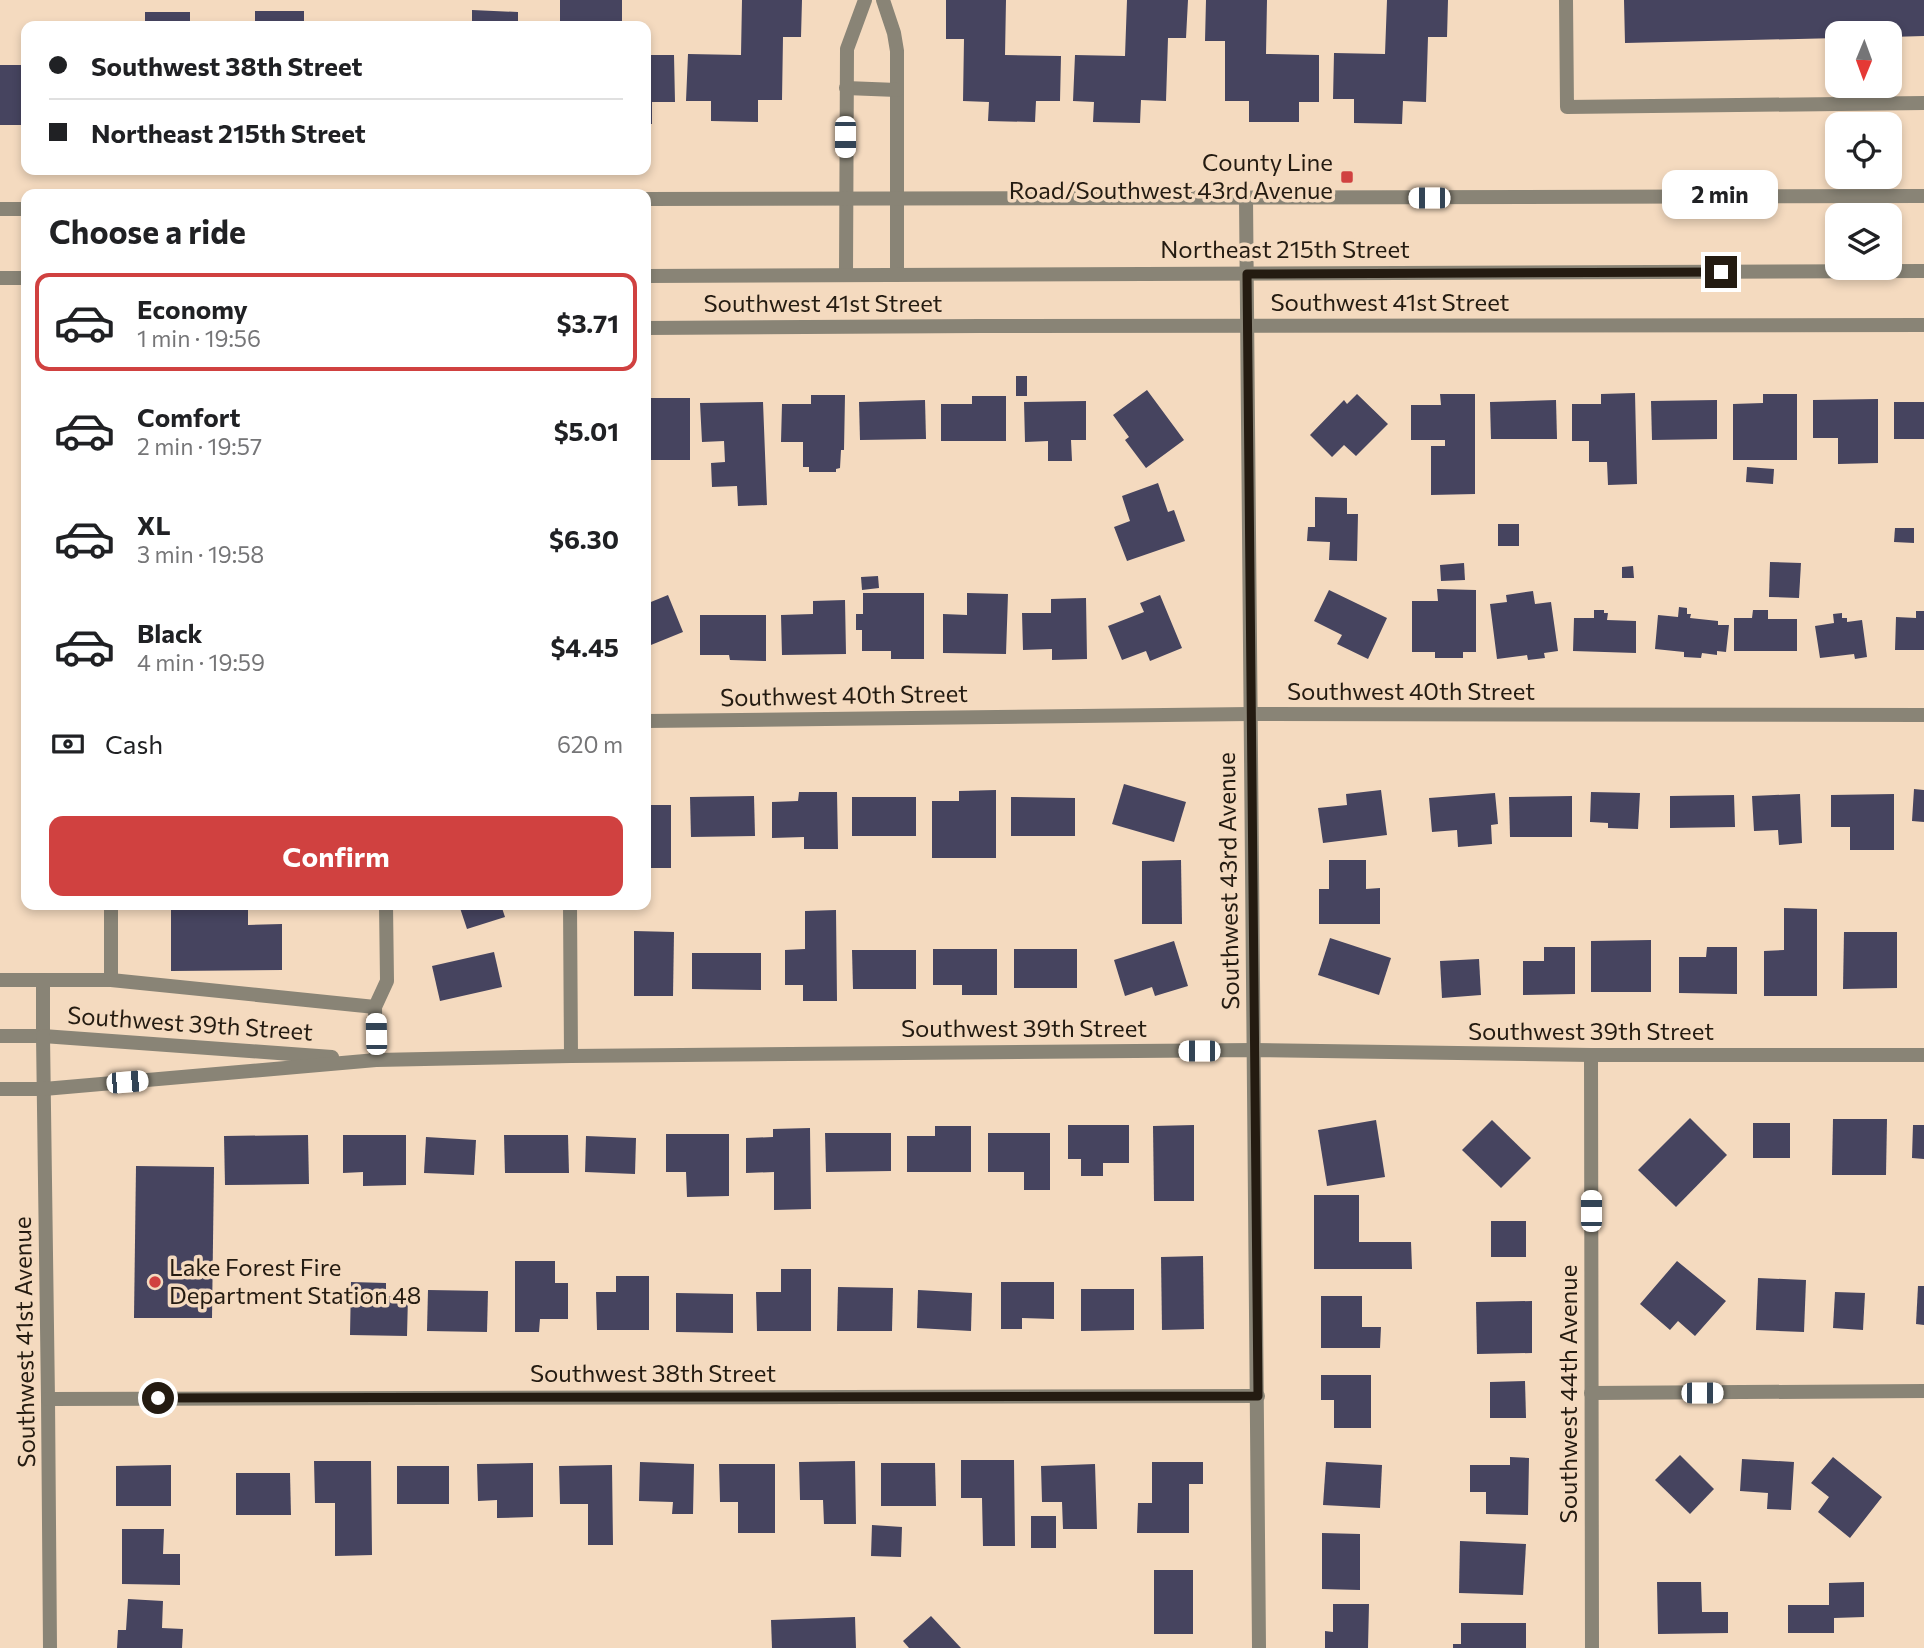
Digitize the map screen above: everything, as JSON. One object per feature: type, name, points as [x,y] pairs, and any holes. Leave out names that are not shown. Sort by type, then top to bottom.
[{"type":"street","points":[[846,274],[847,50],[865,0]]},
{"type":"street","points":[[883,0],[897,51],[897,274]]},
{"type":"street","points":[[1566,0],[1567,107],[1924,103]]},
{"type":"street","points":[[846,88],[897,90]]},
{"type":"street","points":[[651,199],[1924,196]]},
{"type":"street","name":"Southwest 43rd Avenue","points":[[1246,198],[1259,1648]]},
{"type":"street","points":[[0,209],[21,209]]},
{"type":"street","name":"Northeast 215th Street","points":[[651,276],[1924,271]]},
{"type":"street","points":[[0,278],[21,278]]},
{"type":"street","name":"Southwest 41st Street","points":[[651,328],[1924,325]]},
{"type":"street","name":"Southwest 40th Street","points":[[651,721],[1251,714],[1924,715]]},
{"type":"street","points":[[111,910],[111,980]]},
{"type":"street","points":[[376,1060],[375,1007],[387,981],[386,910]]},
{"type":"street","points":[[570,910],[571,1056]]},
{"type":"street","points":[[0,980],[111,980],[375,1007]]},
{"type":"street","name":"Southwest 41st Avenue","points":[[43,980],[50,1648]]},
{"type":"street","name":"Southwest 39th Street","points":[[0,1036],[43,1036],[376,1060]]},
{"type":"street","name":"Southwest 39th Street","points":[[0,1089],[44,1089],[376,1060],[571,1056],[1254,1050],[1591,1055],[1924,1055]]},
{"type":"street","name":"Southwest 44th Avenue","points":[[1591,1055],[1592,1648]]},
{"type":"street","points":[[1591,1393],[1924,1391]]},
{"type":"street","name":"Southwest 38th Street","points":[[48,1399],[1258,1396]]},
{"type":"building","points":[[560,0],[622,0],[622,21],[560,21]]},
{"type":"building","points":[[742,0],[802,0],[801,37],[783,37],[782,100],[758,100],[758,122],[711,121],[711,101],[686,101],[688,54],[741,55]]},
{"type":"building","points":[[946,0],[1006,0],[1005,55],[1061,56],[1060,101],[1036,101],[1035,122],[988,121],[989,102],[963,101],[964,39],[946,39]]},
{"type":"building","points":[[1127,0],[1188,0],[1186,38],[1168,38],[1166,101],[1141,100],[1140,123],[1093,122],[1094,102],[1073,101],[1075,55],[1125,56]]},
{"type":"building","points":[[1206,0],[1267,0],[1266,54],[1319,55],[1319,102],[1299,102],[1299,122],[1249,122],[1249,101],[1225,101],[1225,41],[1205,41]]},
{"type":"building","points":[[1387,0],[1448,0],[1447,37],[1428,37],[1426,102],[1403,101],[1402,124],[1354,123],[1354,99],[1333,99],[1334,53],[1385,54]]},
{"type":"building","points":[[1624,0],[1924,0],[1924,36],[1902,37],[1902,21],[1825,21],[1825,38],[1625,43]]},
{"type":"building","points":[[472,10],[518,12],[518,21],[472,21]]},
{"type":"building","points":[[255,11],[304,11],[304,21],[255,21]]},
{"type":"building","points":[[145,12],[190,12],[190,21],[145,21]]},
{"type":"building","points":[[651,55],[674,55],[675,102],[652,102],[652,124]]},
{"type":"building","points":[[0,65],[21,65],[21,125],[0,125]]},
{"type":"building","points":[[1016,376],[1027,376],[1027,396],[1016,396]]},
{"type":"building","points":[[1147,390],[1184,440],[1146,468],[1125,440],[1129,437],[1113,415]]},
{"type":"building","points":[[1635,393],[1637,484],[1608,485],[1607,462],[1589,462],[1589,441],[1572,441],[1572,404],[1601,404],[1601,394]]},
{"type":"building","points":[[1357,394],[1388,424],[1356,456],[1344,445],[1332,457],[1310,435],[1344,400],[1347,404]]},
{"type":"building","points":[[1440,394],[1475,394],[1475,494],[1431,495],[1431,446],[1445,446],[1445,440],[1411,440],[1411,405],[1441,405]]},
{"type":"building","points":[[1763,394],[1797,394],[1797,460],[1733,460],[1733,404],[1763,403]]},
{"type":"building","points":[[811,395],[845,395],[844,450],[841,450],[840,468],[836,469],[836,472],[809,472],[809,467],[803,467],[803,442],[781,442],[782,404],[811,404]]},
{"type":"building","points":[[972,396],[1006,396],[1006,441],[941,441],[941,404],[972,404]]},
{"type":"building","points":[[651,398],[690,398],[690,460],[651,460]]},
{"type":"building","points":[[1878,399],[1878,463],[1838,464],[1838,438],[1813,438],[1813,400]]},
{"type":"building","points":[[925,400],[926,439],[860,440],[859,402]]},
{"type":"building","points":[[1556,400],[1557,439],[1491,439],[1490,402]]},
{"type":"building","points":[[1717,400],[1717,439],[1652,440],[1651,401]]},
{"type":"building","points":[[1086,401],[1086,440],[1071,440],[1072,461],[1048,461],[1048,441],[1025,442],[1024,402]]},
{"type":"building","points":[[763,402],[767,505],[738,506],[737,486],[712,487],[711,463],[725,462],[724,441],[702,442],[700,403]]},
{"type":"building","points":[[1894,402],[1924,402],[1924,439],[1894,439]]},
{"type":"building","points":[[1747,467],[1774,469],[1773,484],[1746,482]]},
{"type":"building","points":[[1158,483],[1168,512],[1174,510],[1185,541],[1127,561],[1114,527],[1130,521],[1122,496]]},
{"type":"building","points":[[1315,497],[1347,498],[1347,514],[1358,514],[1357,561],[1329,560],[1330,542],[1307,541],[1308,527],[1315,527]]},
{"type":"building","points":[[1498,524],[1519,524],[1519,546],[1498,546]]},
{"type":"building","points":[[1895,528],[1914,528],[1914,543],[1894,542]]},
{"type":"building","points":[[1770,562],[1801,563],[1799,598],[1769,597]]},
{"type":"building","points":[[1464,563],[1465,580],[1441,581],[1440,565]]},
{"type":"building","points":[[1633,566],[1634,578],[1622,578],[1622,567]]},
{"type":"building","points":[[878,576],[879,588],[862,590],[861,577]]},
{"type":"building","points":[[1437,589],[1476,590],[1476,652],[1463,652],[1463,658],[1435,658],[1435,652],[1412,652],[1412,601],[1438,601]]},
{"type":"building","points":[[1329,590],[1387,618],[1368,659],[1337,644],[1342,635],[1314,621]]},
{"type":"building","points":[[1533,591],[1535,604],[1551,602],[1558,651],[1544,653],[1545,658],[1528,660],[1527,655],[1497,659],[1490,604],[1507,602],[1506,595]]},
{"type":"building","points":[[863,593],[924,593],[924,659],[891,659],[891,651],[862,651],[862,630],[856,630],[856,614],[863,614]]},
{"type":"building","points":[[967,593],[1008,594],[1006,654],[943,653],[943,614],[967,615]]},
{"type":"building","points":[[668,595],[683,632],[651,645],[651,602]]},
{"type":"building","points":[[1160,595],[1182,648],[1150,661],[1146,651],[1122,660],[1108,626],[1144,612],[1140,603]]},
{"type":"building","points":[[1086,598],[1087,659],[1052,660],[1052,649],[1023,650],[1022,613],[1051,613],[1051,599]]},
{"type":"building","points":[[845,600],[846,654],[782,655],[781,615],[813,614],[813,601]]},
{"type":"building","points":[[1679,607],[1687,608],[1687,614],[1691,614],[1690,618],[1729,625],[1726,652],[1717,651],[1717,655],[1702,653],[1701,658],[1684,657],[1684,652],[1655,649],[1658,615],[1678,617]]},
{"type":"building","points":[[1594,610],[1608,613],[1607,620],[1636,621],[1636,653],[1573,651],[1574,618],[1594,618]]},
{"type":"building","points":[[1753,610],[1768,610],[1768,619],[1797,619],[1797,651],[1734,651],[1734,618],[1752,618]]},
{"type":"building","points":[[1916,611],[1924,611],[1924,650],[1895,650],[1896,617],[1916,618]]},
{"type":"building","points":[[1842,613],[1842,618],[1847,618],[1847,622],[1862,620],[1867,657],[1855,659],[1854,654],[1820,658],[1815,626],[1834,623],[1833,614]]},
{"type":"building","points":[[700,615],[766,615],[766,661],[730,660],[729,655],[700,655]]},
{"type":"building","points":[[1124,784],[1186,802],[1174,842],[1112,824]]},
{"type":"building","points":[[1914,789],[1924,790],[1924,822],[1912,821]]},
{"type":"building","points":[[996,790],[996,858],[932,858],[932,801],[959,801],[959,791]]},
{"type":"building","points":[[1381,790],[1387,835],[1323,843],[1318,808],[1347,805],[1346,794]]},
{"type":"building","points":[[799,792],[837,792],[838,849],[804,849],[804,837],[772,838],[772,802],[798,801]]},
{"type":"building","points":[[1591,792],[1640,793],[1638,829],[1608,828],[1608,823],[1590,822]]},
{"type":"building","points":[[1495,793],[1498,824],[1491,825],[1492,844],[1458,847],[1457,830],[1432,832],[1429,798]]},
{"type":"building","points":[[1800,794],[1802,843],[1779,845],[1778,830],[1754,831],[1752,796]]},
{"type":"building","points":[[1894,794],[1894,850],[1850,850],[1850,827],[1831,827],[1831,795]]},
{"type":"building","points":[[1734,795],[1735,827],[1670,828],[1670,796]]},
{"type":"building","points":[[754,796],[755,836],[691,837],[690,797]]},
{"type":"building","points":[[1572,796],[1572,837],[1510,837],[1509,797]]},
{"type":"building","points":[[852,797],[916,797],[916,836],[852,836]]},
{"type":"building","points":[[1011,797],[1075,798],[1075,836],[1011,836]]},
{"type":"building","points":[[651,805],[671,805],[671,868],[651,868]]},
{"type":"building","points":[[1181,860],[1182,924],[1142,924],[1142,861]]},
{"type":"building","points":[[1329,860],[1366,860],[1366,889],[1380,888],[1380,924],[1319,924],[1319,889],[1329,889]]},
{"type":"building","points":[[1784,908],[1817,909],[1817,996],[1764,996],[1764,951],[1784,950]]},
{"type":"building","points":[[171,910],[248,910],[248,925],[282,924],[282,970],[171,971]]},
{"type":"building","points":[[461,910],[503,910],[505,917],[467,929]]},
{"type":"building","points":[[836,910],[837,1001],[803,1001],[803,985],[785,985],[785,950],[805,949],[805,911]]},
{"type":"building","points":[[634,931],[674,932],[673,996],[634,996]]},
{"type":"building","points":[[1844,932],[1897,932],[1897,988],[1843,989]]},
{"type":"building","points":[[1330,938],[1391,958],[1379,995],[1318,975]]},
{"type":"building","points":[[1651,940],[1651,992],[1591,992],[1591,941]]},
{"type":"building","points":[[1174,941],[1188,986],[1155,996],[1152,987],[1125,996],[1114,960]]},
{"type":"building","points":[[1544,947],[1575,947],[1575,994],[1523,995],[1523,961],[1544,961]]},
{"type":"building","points":[[1707,947],[1737,947],[1737,994],[1679,993],[1679,957],[1706,957]]},
{"type":"building","points":[[933,949],[997,949],[997,995],[962,995],[962,985],[933,985]]},
{"type":"building","points":[[1014,949],[1077,949],[1077,988],[1014,988]]},
{"type":"building","points":[[852,950],[916,950],[916,989],[853,989]]},
{"type":"building","points":[[494,952],[502,987],[440,1001],[432,966]]},
{"type":"building","points":[[692,953],[761,953],[761,990],[692,989]]},
{"type":"building","points":[[1479,959],[1481,995],[1442,998],[1440,961]]},
{"type":"building","points":[[1690,1118],[1727,1155],[1676,1207],[1638,1170]]},
{"type":"building","points":[[1833,1119],[1887,1119],[1886,1175],[1832,1175]]},
{"type":"building","points":[[1376,1120],[1385,1177],[1327,1186],[1318,1130]]},
{"type":"building","points":[[1492,1120],[1531,1158],[1501,1188],[1462,1150]]},
{"type":"building","points":[[1753,1123],[1790,1123],[1790,1158],[1753,1158]]},
{"type":"building","points":[[1068,1125],[1129,1125],[1129,1163],[1103,1163],[1103,1176],[1081,1176],[1081,1159],[1068,1159]]},
{"type":"building","points":[[1194,1125],[1194,1201],[1154,1201],[1153,1126]]},
{"type":"building","points":[[1913,1125],[1924,1125],[1924,1159],[1912,1158]]},
{"type":"building","points":[[935,1126],[971,1126],[971,1172],[907,1172],[907,1136],[935,1136]]},
{"type":"building","points":[[810,1128],[811,1209],[774,1210],[774,1172],[746,1173],[746,1138],[773,1137],[773,1129]]},
{"type":"building","points":[[825,1133],[891,1133],[891,1171],[826,1172]]},
{"type":"building","points":[[988,1133],[1050,1133],[1050,1190],[1024,1190],[1024,1172],[988,1172]]},
{"type":"building","points":[[666,1134],[729,1134],[729,1196],[687,1197],[686,1172],[666,1172]]},
{"type":"building","points":[[308,1135],[309,1184],[225,1185],[224,1136]]},
{"type":"building","points":[[343,1135],[406,1135],[406,1185],[363,1186],[363,1172],[343,1173]]},
{"type":"building","points":[[504,1135],[568,1135],[569,1173],[505,1173]]},
{"type":"building","points":[[586,1136],[636,1138],[635,1174],[585,1172]]},
{"type":"building","points":[[426,1137],[476,1140],[474,1175],[424,1173]]},
{"type":"building","points":[[136,1166],[214,1167],[212,1318],[134,1318]]},
{"type":"building","points":[[1314,1195],[1359,1195],[1359,1242],[1411,1242],[1412,1269],[1314,1269]]},
{"type":"building","points":[[1491,1221],[1526,1221],[1526,1257],[1491,1257]]},
{"type":"building","points":[[1203,1256],[1204,1329],[1162,1330],[1161,1257]]},
{"type":"building","points":[[515,1261],[555,1261],[555,1283],[568,1283],[568,1319],[540,1319],[539,1332],[515,1332]]},
{"type":"building","points":[[1677,1261],[1726,1301],[1695,1336],[1678,1321],[1670,1330],[1640,1304]]},
{"type":"building","points":[[781,1269],[811,1269],[811,1331],[757,1331],[756,1292],[781,1292]]},
{"type":"building","points":[[616,1276],[649,1276],[649,1330],[597,1330],[596,1292],[616,1292]]},
{"type":"building","points":[[1758,1278],[1806,1280],[1804,1332],[1756,1330]]},
{"type":"building","points":[[351,1282],[386,1283],[386,1296],[408,1296],[407,1336],[350,1335]]},
{"type":"building","points":[[1001,1282],[1054,1282],[1054,1319],[1022,1318],[1022,1329],[1001,1329]]},
{"type":"building","points":[[1918,1286],[1924,1286],[1924,1325],[1916,1324]]},
{"type":"building","points":[[838,1287],[893,1288],[892,1331],[837,1331]]},
{"type":"building","points":[[1081,1289],[1134,1289],[1134,1330],[1081,1331]]},
{"type":"building","points":[[428,1290],[488,1291],[487,1332],[427,1331]]},
{"type":"building","points":[[918,1290],[972,1293],[971,1331],[917,1328]]},
{"type":"building","points":[[1835,1292],[1865,1293],[1863,1330],[1833,1328]]},
{"type":"building","points":[[676,1293],[733,1294],[733,1333],[676,1332]]},
{"type":"building","points":[[1321,1296],[1362,1296],[1362,1327],[1381,1327],[1380,1348],[1321,1348]]},
{"type":"building","points":[[1532,1301],[1532,1353],[1477,1354],[1476,1302]]},
{"type":"building","points":[[1321,1375],[1371,1375],[1371,1428],[1334,1428],[1334,1400],[1321,1400]]},
{"type":"building","points":[[1525,1381],[1526,1418],[1490,1418],[1490,1382]]},
{"type":"building","points":[[1680,1455],[1714,1489],[1690,1514],[1655,1480]]},
{"type":"building","points":[[1510,1457],[1529,1458],[1528,1515],[1486,1514],[1486,1492],[1470,1492],[1470,1465],[1510,1465]]},
{"type":"building","points":[[1833,1457],[1882,1497],[1850,1538],[1818,1512],[1829,1497],[1811,1483]]},
{"type":"building","points":[[1742,1459],[1794,1462],[1791,1510],[1767,1509],[1768,1493],[1740,1491]]},
{"type":"building","points":[[961,1460],[1014,1460],[1015,1546],[983,1546],[982,1498],[961,1498]]},
{"type":"building","points":[[314,1461],[371,1461],[372,1555],[335,1556],[335,1503],[315,1503]]},
{"type":"building","points":[[855,1461],[856,1524],[824,1524],[823,1500],[800,1500],[799,1462]]},
{"type":"building","points":[[640,1462],[694,1464],[693,1514],[672,1514],[673,1502],[639,1501]]},
{"type":"building","points":[[1152,1462],[1203,1462],[1203,1484],[1189,1484],[1189,1533],[1137,1533],[1138,1503],[1152,1503]]},
{"type":"building","points":[[1326,1462],[1382,1465],[1380,1508],[1323,1505]]},
{"type":"building","points":[[533,1463],[533,1517],[497,1518],[497,1500],[478,1501],[477,1464]]},
{"type":"building","points":[[881,1463],[935,1463],[936,1506],[881,1506]]},
{"type":"building","points":[[719,1464],[775,1464],[775,1533],[738,1533],[738,1502],[720,1502]]},
{"type":"building","points":[[1095,1464],[1097,1529],[1063,1529],[1062,1502],[1042,1502],[1041,1466]]},
{"type":"building","points":[[171,1465],[171,1506],[116,1506],[116,1466]]},
{"type":"building","points":[[612,1465],[613,1545],[588,1545],[588,1504],[560,1504],[559,1466]]},
{"type":"building","points":[[397,1466],[449,1466],[449,1504],[397,1504]]},
{"type":"building","points":[[236,1473],[290,1473],[291,1515],[236,1515]]},
{"type":"building","points":[[1031,1516],[1056,1516],[1056,1548],[1031,1548]]},
{"type":"building","points":[[872,1525],[902,1527],[901,1557],[871,1556]]},
{"type":"building","points":[[122,1529],[164,1529],[163,1554],[180,1554],[180,1585],[122,1584]]},
{"type":"building","points":[[1322,1533],[1360,1534],[1360,1590],[1322,1589]]},
{"type":"building","points":[[1460,1541],[1526,1544],[1523,1595],[1459,1593]]},
{"type":"building","points":[[1154,1570],[1193,1570],[1193,1634],[1154,1634]]},
{"type":"building","points":[[1657,1582],[1701,1582],[1702,1612],[1728,1612],[1728,1633],[1658,1634]]},
{"type":"building","points":[[1864,1582],[1864,1617],[1834,1618],[1834,1633],[1788,1633],[1788,1605],[1829,1605],[1829,1583]]},
{"type":"building","points":[[128,1599],[163,1601],[162,1628],[183,1629],[182,1648],[117,1648],[118,1630],[126,1630]]},
{"type":"building","points":[[1333,1604],[1369,1604],[1368,1648],[1325,1648],[1325,1631],[1333,1632]]},
{"type":"building","points":[[931,1616],[961,1648],[909,1648],[903,1641]]},
{"type":"building","points":[[855,1617],[856,1648],[772,1648],[771,1620]]},
{"type":"building","points":[[1461,1623],[1526,1623],[1526,1648],[1453,1648],[1453,1644],[1461,1644]]},
{"type":"place","name":"County Line Road/Southwest 43rd Avenue","points":[[1347,177]]},
{"type":"place","name":"Lake Forest Fire Department Station 48","points":[[155,1282]]},
{"type":"route","points":[[158,1398],[1258,1396],[1247,274],[1721,272]]}]
